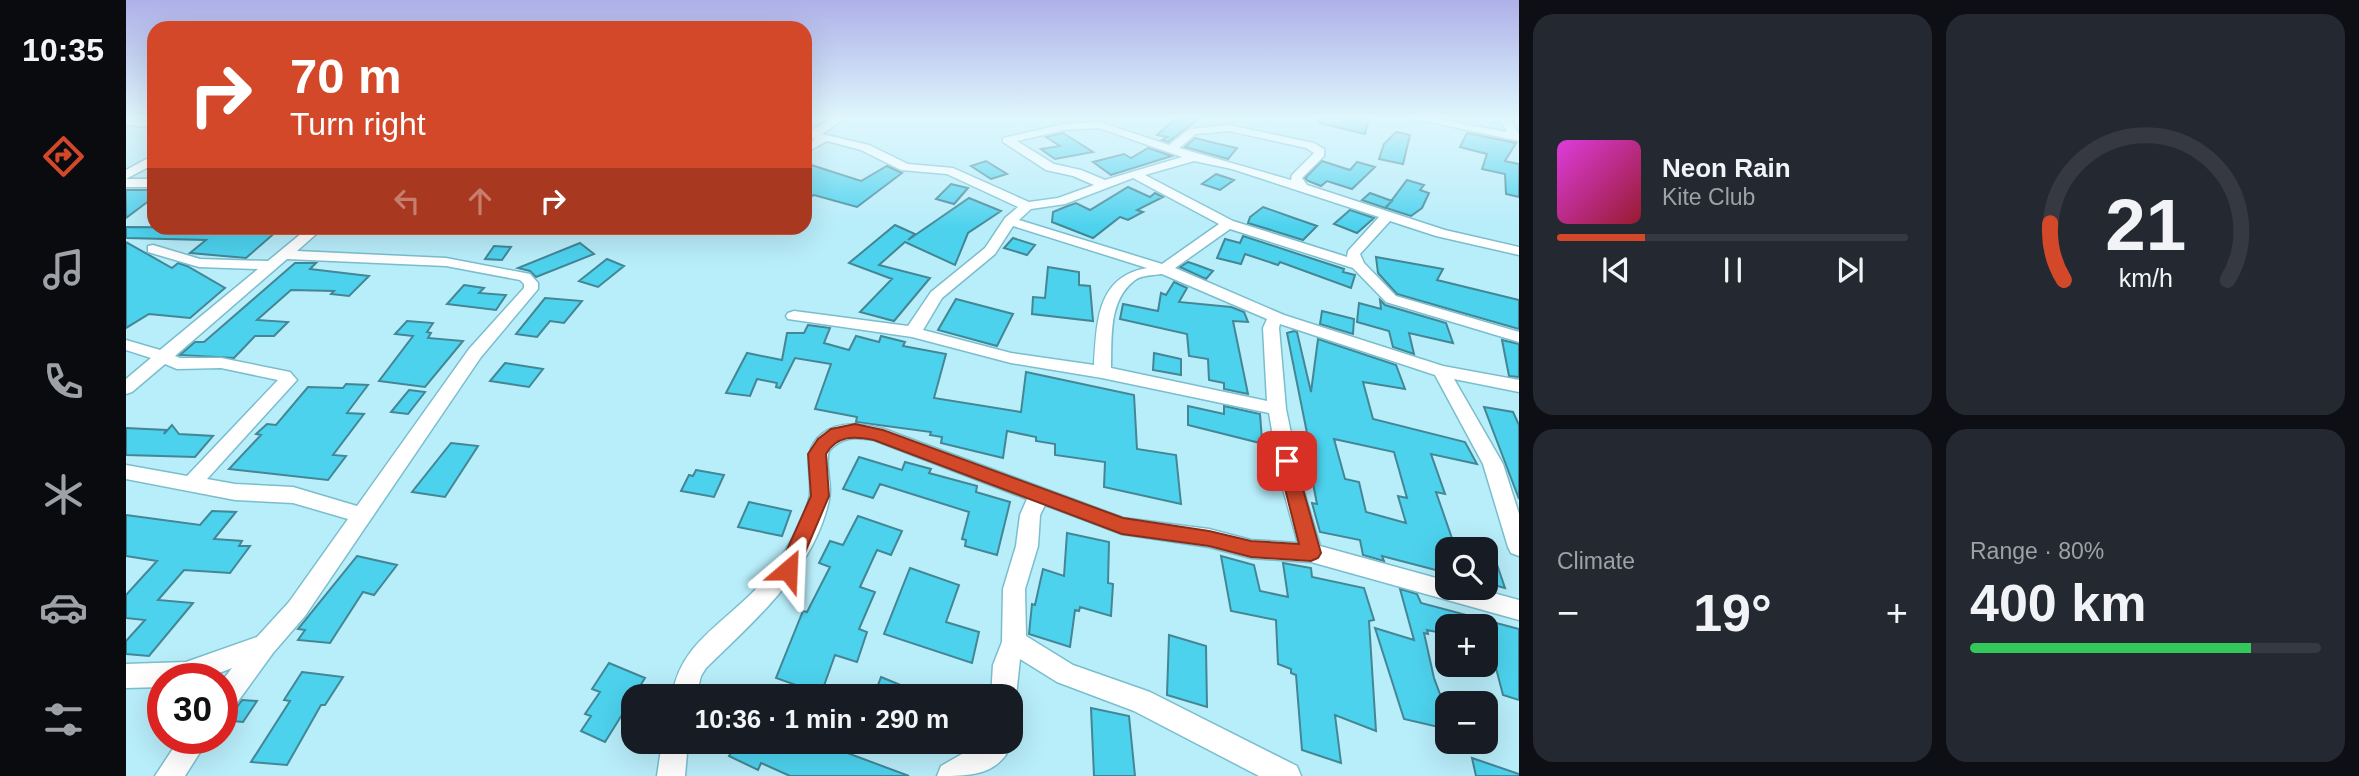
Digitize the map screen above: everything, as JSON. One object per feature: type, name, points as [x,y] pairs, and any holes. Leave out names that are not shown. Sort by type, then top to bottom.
[{"type":"street","points":[[879,154],[905,167],[949,171],[1027,206]]},
{"type":"street","points":[[1030,154],[1050,167],[1077,173],[1105,185]]},
{"type":"street","points":[[1184,154],[1235,166],[1387,216],[1519,251]]},
{"type":"street","points":[[1303,189],[1296,178],[1320,154]]},
{"type":"street","points":[[914,332],[936,295],[997,244],[1010,221],[1027,206],[1059,201],[1134,174],[1194,158]]},
{"type":"street","points":[[126,175],[147,163]]},
{"type":"street","points":[[1134,174],[1228,224],[1358,265],[1369,273],[1382,292],[1391,299],[1519,337]]},
{"type":"street","points":[[126,183],[147,183]]},
{"type":"street","points":[[1358,265],[1353,254],[1387,216]]},
{"type":"street","points":[[1010,221],[1164,269],[1278,318],[1440,371],[1519,386]]},
{"type":"street","points":[[1102,372],[1108,303],[1132,275],[1164,269],[1228,224]]},
{"type":"street","points":[[126,388],[308,235]]},
{"type":"street","points":[[153,249],[199,263],[278,260],[456,263],[525,277],[531,283],[531,289],[522,301],[475,353],[296,609],[238,681]]},
{"type":"street","points":[[794,316],[914,332],[1011,358],[1102,372],[1277,409]]},
{"type":"street","points":[[1278,318],[1273,321],[1271,328],[1277,409],[1291,482],[1311,553]]},
{"type":"street","points":[[126,345],[164,356],[177,364],[220,363],[284,376],[288,380],[190,485]]},
{"type":"street","points":[[1440,371],[1493,464],[1519,547]]},
{"type":"street","points":[[686,684],[689,672],[697,660],[776,586],[788,570],[820,496],[817,454],[824,443],[837,433],[855,430],[877,434],[1038,497],[1145,531],[1209,538],[1251,549],[1311,553],[1519,610]]},
{"type":"street","points":[[126,472],[235,492],[293,495],[362,515]]},
{"type":"street","points":[[1004,684],[1005,665],[1014,642],[1014,589],[1027,546],[1030,515],[1038,497]]},
{"type":"street","points":[[1014,642],[1066,674],[1141,701],[1287,776]]},
{"type":"street","points":[[220,663],[265,645]]},
{"type":"street","points":[[126,676],[147,676]]},
{"type":"street","points":[[169,776],[185,754]]},
{"type":"street","points":[[671,776],[674,754]]},
{"type":"street","points":[[951,776],[988,754]]},
{"type":"building","points":[[1048,154],[1081,154],[1055,159]]},
{"type":"building","points":[[1123,154],[1131,158],[1137,154],[1172,156],[1111,175],[1093,162]]},
{"type":"building","points":[[1211,154],[1232,154],[1228,159]]},
{"type":"building","points":[[1381,154],[1405,154],[1403,164],[1379,159]]},
{"type":"building","points":[[1487,154],[1509,154],[1505,161],[1519,164],[1519,197],[1506,194],[1505,174],[1482,169]]},
{"type":"building","points":[[986,161],[1007,174],[991,179],[971,166]]},
{"type":"building","points":[[1322,161],[1350,170],[1357,162],[1375,167],[1352,189],[1327,181],[1321,186],[1305,178]]},
{"type":"building","points":[[812,165],[861,181],[887,166],[902,173],[857,207],[812,196]]},
{"type":"building","points":[[1216,174],[1234,180],[1220,190],[1202,184]]},
{"type":"building","points":[[1407,180],[1424,185],[1420,190],[1429,193],[1422,208],[1411,216],[1386,208]]},
{"type":"building","points":[[951,184],[968,188],[954,204],[936,199]]},
{"type":"building","points":[[1128,187],[1150,197],[1155,193],[1163,197],[1137,210],[1143,212],[1128,220],[1120,217],[1093,238],[1052,222],[1053,212],[1076,203],[1090,210]]},
{"type":"building","points":[[126,190],[147,190],[147,202],[126,218]]},
{"type":"building","points":[[1370,193],[1392,201],[1385,208],[1362,200]]},
{"type":"building","points":[[969,198],[1001,211],[968,233],[955,265],[905,242],[879,265],[930,278],[894,321],[860,312],[892,279],[849,263],[895,225],[915,234],[908,240]]},
{"type":"building","points":[[1263,207],[1317,226],[1303,240],[1248,223],[1250,217]]},
{"type":"building","points":[[1350,210],[1374,218],[1357,233],[1334,224]]},
{"type":"building","points":[[126,227],[147,227],[147,235],[272,235],[246,258],[190,253],[206,240],[126,238]]},
{"type":"building","points":[[1243,236],[1344,269],[1343,272],[1355,275],[1351,288],[1280,262],[1278,265],[1245,254],[1241,264],[1217,258],[1225,239],[1240,243]]},
{"type":"building","points":[[1013,238],[1035,245],[1027,255],[1004,248]]},
{"type":"building","points":[[126,242],[172,268],[178,263],[187,266],[225,288],[190,318],[149,314],[126,328]]},
{"type":"building","points":[[580,243],[594,254],[536,277],[530,271],[518,268]]},
{"type":"building","points":[[494,246],[511,247],[502,260],[485,259]]},
{"type":"building","points":[[1376,257],[1443,269],[1437,280],[1519,300],[1519,329],[1397,294],[1378,273]]},
{"type":"building","points":[[607,259],[624,266],[598,287],[579,281]]},
{"type":"building","points":[[1188,262],[1213,271],[1206,279],[1180,267]]},
{"type":"building","points":[[295,263],[316,263],[310,269],[369,276],[349,296],[331,294],[334,291],[291,290],[257,320],[288,322],[274,336],[255,336],[234,358],[180,355],[195,342],[204,342]]},
{"type":"building","points":[[1048,267],[1079,272],[1079,285],[1090,286],[1093,321],[1032,314],[1033,297],[1045,298]]},
{"type":"building","points":[[1174,282],[1187,288],[1179,302],[1231,307],[1244,312],[1248,322],[1233,321],[1248,394],[1224,389],[1224,383],[1209,380],[1208,359],[1189,356],[1187,334],[1120,319],[1123,304],[1158,311],[1161,293],[1166,295]]},
{"type":"building","points":[[464,285],[484,288],[479,293],[506,295],[496,310],[447,304]]},
{"type":"building","points":[[545,298],[582,301],[564,323],[550,321],[537,337],[516,334]]},
{"type":"building","points":[[956,299],[1013,314],[997,346],[938,330]]},
{"type":"building","points":[[1380,300],[1385,305],[1446,323],[1453,343],[1409,333],[1414,354],[1393,347],[1389,331],[1357,322],[1359,303],[1381,309]]},
{"type":"building","points":[[1322,311],[1354,319],[1353,334],[1320,324]]},
{"type":"building","points":[[407,321],[433,323],[427,332],[431,333],[428,338],[463,341],[425,387],[379,381],[413,336],[395,334]]},
{"type":"building","points":[[808,325],[830,328],[824,343],[849,350],[856,336],[879,342],[881,336],[905,342],[903,346],[946,354],[934,398],[1021,412],[1026,372],[1134,395],[1137,449],[1176,455],[1181,504],[1104,487],[1105,462],[1055,455],[1055,444],[1036,441],[1036,437],[1007,431],[1003,458],[941,443],[942,437],[930,435],[931,432],[856,422],[857,417],[815,409],[831,364],[795,358],[780,388],[776,387],[777,383],[757,379],[750,396],[726,393],[747,353],[782,360],[787,333],[804,333]]},
{"type":"building","points":[[1297,332],[1311,392],[1318,339],[1396,365],[1405,389],[1363,382],[1373,419],[1465,442],[1477,464],[1431,454],[1445,494],[1436,492],[1452,537],[1435,537],[1435,570],[1382,556],[1384,561],[1363,555],[1360,540],[1320,532],[1312,503],[1317,504],[1305,442],[1309,443],[1287,333]],"holes":[[[1334,439],[1394,452],[1407,498],[1398,496],[1406,523],[1366,512],[1359,482],[1345,479]]]},
{"type":"building","points":[[1502,340],[1519,344],[1519,377],[1509,376]]},
{"type":"building","points":[[1154,353],[1181,359],[1181,375],[1153,370]]},
{"type":"building","points":[[505,363],[543,369],[529,387],[490,381]]},
{"type":"building","points":[[346,384],[368,385],[347,413],[364,414],[333,455],[346,456],[328,480],[229,469],[261,435],[256,434],[267,424],[276,425],[308,387],[343,388]]},
{"type":"building","points":[[409,390],[425,392],[408,414],[391,412]]},
{"type":"building","points":[[1188,406],[1224,414],[1224,406],[1260,414],[1262,440],[1260,443],[1188,425]]},
{"type":"building","points":[[1484,407],[1513,412],[1519,425],[1519,499]]},
{"type":"building","points":[[172,425],[179,434],[213,436],[195,457],[126,455],[126,428],[166,430],[164,434]]},
{"type":"building","points":[[451,443],[478,446],[445,497],[412,492]]},
{"type":"building","points":[[859,457],[902,470],[905,462],[931,469],[929,473],[977,486],[976,492],[1010,502],[997,555],[965,546],[966,540],[962,539],[969,512],[880,484],[873,498],[843,489]]},
{"type":"building","points":[[696,470],[724,475],[714,497],[681,491],[689,475],[693,476]]},
{"type":"building","points":[[749,502],[791,511],[782,536],[738,527]]},
{"type":"building","points":[[212,511],[236,512],[214,539],[242,541],[239,546],[250,546],[230,573],[184,570],[158,600],[193,603],[149,656],[126,654],[126,641],[145,620],[126,618],[126,595],[157,561],[126,556],[126,515],[200,525]]},
{"type":"building","points":[[858,516],[902,531],[891,555],[877,550],[860,587],[875,592],[859,629],[867,632],[857,662],[835,655],[825,684],[793,684],[776,678],[803,611],[807,612],[830,567],[819,563],[830,541],[843,545]]},
{"type":"building","points":[[1067,533],[1109,542],[1108,583],[1113,584],[1111,616],[1080,607],[1079,611],[1075,610],[1070,647],[1029,634],[1032,604],[1035,605],[1043,569],[1064,576]]},
{"type":"building","points":[[357,556],[397,565],[374,595],[363,592],[330,643],[298,640],[305,630],[298,629]]},
{"type":"building","points":[[1221,556],[1254,565],[1260,591],[1288,597],[1283,563],[1311,568],[1312,577],[1364,588],[1374,620],[1369,621],[1376,731],[1335,715],[1341,763],[1302,750],[1296,675],[1291,673],[1291,669],[1278,664],[1276,620],[1231,611]]},
{"type":"building","points":[[1498,567],[1505,588],[1498,586]]},
{"type":"building","points":[[910,568],[959,585],[946,622],[979,632],[972,663],[884,634]]},
{"type":"building","points":[[1400,589],[1417,594],[1421,603],[1462,614],[1435,614],[1435,632],[1427,630],[1428,634],[1424,633],[1439,691],[1435,691],[1435,726],[1404,719],[1375,628],[1414,640]]},
{"type":"building","points":[[1498,623],[1519,629],[1519,700],[1503,695],[1498,676]]},
{"type":"building","points":[[1169,635],[1206,646],[1207,707],[1167,695]]},
{"type":"building","points":[[609,663],[645,678],[641,684],[621,684],[621,716],[605,742],[581,731],[591,716],[585,714],[600,692],[592,689]]},
{"type":"building","points":[[302,672],[343,677],[325,705],[321,705],[287,765],[251,762],[290,701],[284,700]]},
{"type":"building","points":[[881,677],[898,684],[878,684]]},
{"type":"building","points":[[242,700],[257,701],[243,722],[238,722],[238,706]]},
{"type":"building","points":[[1091,708],[1129,716],[1135,776],[1094,776]]},
{"type":"building","points":[[850,754],[909,776],[790,776],[761,763],[758,770],[729,756]]},
{"type":"building","points":[[1472,758],[1519,774],[1476,776]]},
{"type":"route","points":[[788,570],[813,518],[820,496],[817,454],[824,443],[837,433],[855,430],[877,434],[1038,497],[1122,526],[1209,538],[1251,549],[1311,553],[1287,461]]}]
